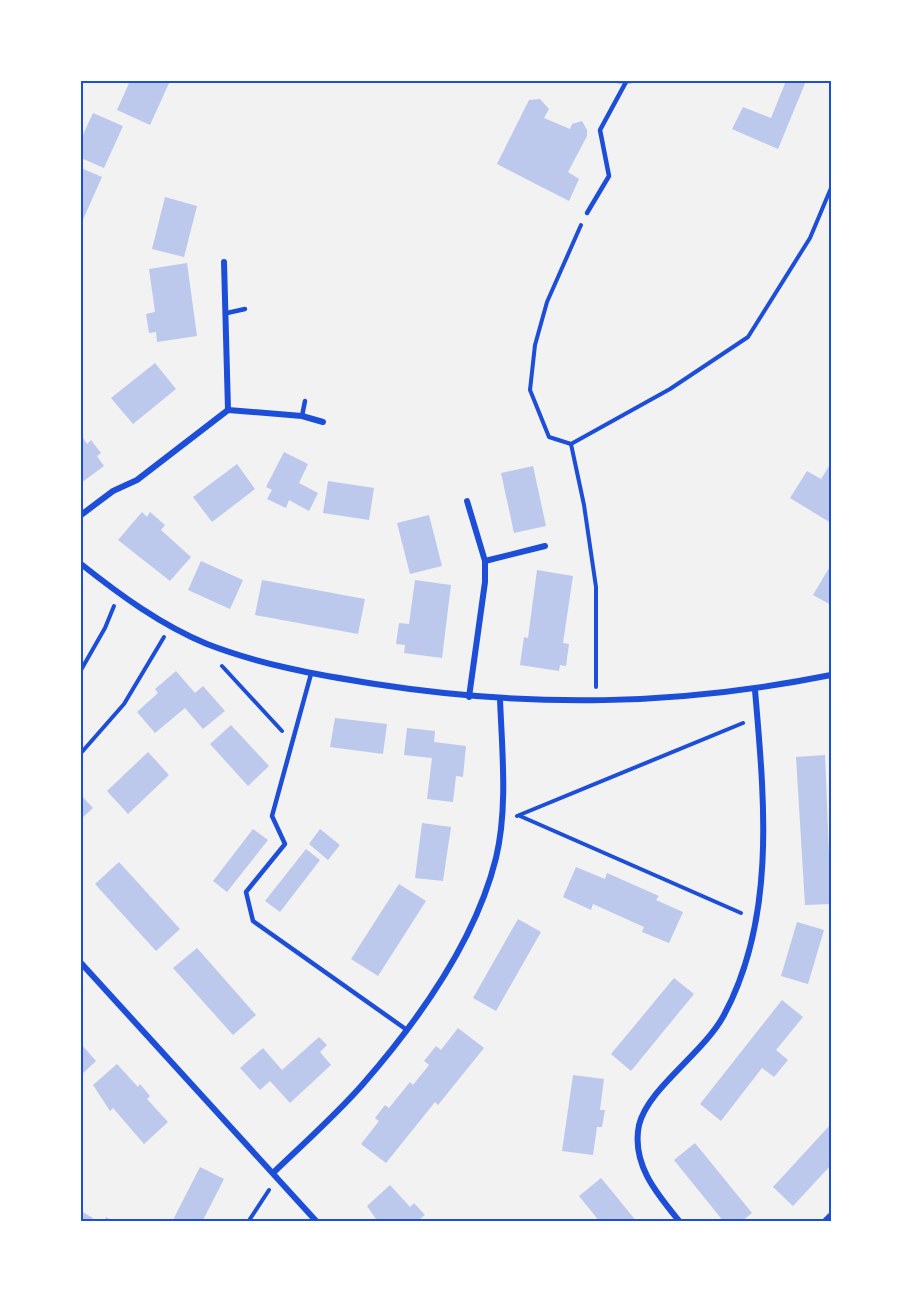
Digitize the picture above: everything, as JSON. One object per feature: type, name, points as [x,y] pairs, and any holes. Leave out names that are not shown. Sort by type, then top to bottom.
[{"type":"street","points":[[224,262],[228,410]]},
{"type":"street","points":[[81,515],[113,491],[137,480],[228,410],[302,416],[323,422]]},
{"type":"street","points":[[467,501],[485,561],[485,582],[469,697]]},
{"type":"street","points":[[485,561],[545,546]]},
{"type":"street","points":[[81,564],[118,594],[170,626],[207,644],[311,674],[469,697],[598,702],[756,690],[831,675]]},
{"type":"street","points":[[680,1222],[652,1187],[642,1166],[638,1146],[639,1126],[645,1109],[657,1091],[709,1038],[724,1015],[741,978],[756,920],[761,885],[763,831],[756,690]]},
{"type":"street","points":[[273,1173],[362,1085],[406,1030],[458,950],[482,904],[496,857],[502,813],[500,699]]},
{"type":"street","points":[[81,963],[317,1222]]},
{"type":"street","points":[[824,1222],[831,1215]]},
{"type":"lane","points":[[587,213],[609,176],[600,130],[629,82],[618,81]]},
{"type":"lane","points":[[227,313],[244,309]]},
{"type":"lane","points":[[302,416],[305,400]]},
{"type":"lane","points":[[311,674],[272,816],[285,844],[246,892],[253,921],[406,1030]]},
{"type":"path","points":[[587,213],[547,302],[535,345],[530,390],[549,437],[571,444],[670,389],[748,337],[810,238],[831,188]]},
{"type":"path","points":[[571,444],[584,505],[596,587],[598,702]]},
{"type":"path","points":[[81,670],[105,628],[118,594]]},
{"type":"path","points":[[81,753],[124,704],[170,626]]},
{"type":"path","points":[[207,644],[223,667],[292,743]]},
{"type":"path","points":[[519,816],[734,725],[758,720]]},
{"type":"path","points":[[502,813],[519,816],[756,920]]},
{"type":"path","points":[[248,1222],[262,1198],[279,1180]]},
{"type":"building","points":[[130,81],[170,81],[150,125],[117,110]]},
{"type":"building","points":[[786,81],[806,81],[778,149],[732,129],[743,107],[771,118]]},
{"type":"building","points":[[540,99],[549,109],[544,118],[570,129],[572,124],[582,121],[587,130],[587,136],[568,172],[579,179],[569,201],[497,164],[529,100]]},
{"type":"building","points":[[93,113],[123,126],[104,168],[81,158],[81,139]]},
{"type":"building","points":[[81,168],[102,177],[81,224]]},
{"type":"building","points":[[165,197],[197,206],[184,257],[152,249]]},
{"type":"building","points":[[187,263],[197,336],[157,342],[156,332],[149,333],[146,314],[155,312],[149,269]]},
{"type":"building","points":[[155,363],[176,389],[133,424],[111,398]]},
{"type":"building","points":[[81,435],[87,444],[91,440],[101,453],[97,456],[104,466],[81,483]]},
{"type":"building","points":[[284,452],[308,464],[299,483],[318,493],[309,511],[289,500],[286,508],[267,499],[272,490],[266,487]]},
{"type":"building","points":[[831,463],[831,523],[790,498],[807,471],[821,479]]},
{"type":"building","points":[[237,464],[255,489],[212,522],[193,497]]},
{"type":"building","points":[[533,466],[546,526],[514,533],[501,473]]},
{"type":"building","points":[[328,481],[374,488],[369,520],[323,513]]},
{"type":"building","points":[[142,512],[147,517],[150,512],[165,525],[161,530],[191,557],[170,581],[118,540]]},
{"type":"building","points":[[429,515],[442,566],[410,574],[397,523]]},
{"type":"building","points":[[201,561],[243,580],[230,609],[188,590]]},
{"type":"building","points":[[829,568],[831,569],[831,605],[813,595]]},
{"type":"building","points":[[537,570],[573,576],[563,643],[569,644],[566,666],[560,665],[559,671],[520,665],[524,637],[528,638]]},
{"type":"building","points":[[262,580],[365,599],[358,634],[255,615]]},
{"type":"building","points":[[415,580],[451,585],[442,658],[404,653],[405,645],[396,644],[399,623],[409,624]]},
{"type":"building","points":[[176,671],[195,693],[203,686],[225,711],[203,729],[185,708],[155,733],[137,712],[158,693],[155,689]]},
{"type":"building","points":[[335,718],[387,724],[383,754],[330,747]]},
{"type":"building","points":[[231,725],[269,766],[248,786],[210,744]]},
{"type":"building","points":[[407,728],[435,731],[434,742],[466,746],[463,777],[456,776],[453,802],[427,799],[432,758],[404,755]]},
{"type":"building","points":[[148,752],[169,775],[128,814],[107,791]]},
{"type":"building","points":[[825,755],[831,904],[805,905],[796,757]]},
{"type":"building","points":[[81,795],[93,808],[81,819]]},
{"type":"building","points":[[422,823],[451,827],[443,881],[415,878]]},
{"type":"building","points":[[253,829],[268,840],[227,892],[213,881]]},
{"type":"building","points":[[320,829],[340,845],[328,860],[309,844]]},
{"type":"building","points":[[306,849],[320,860],[280,912],[265,901]]},
{"type":"building","points":[[119,862],[180,929],[156,951],[95,884]]},
{"type":"building","points":[[576,867],[605,879],[607,873],[659,896],[656,900],[683,912],[669,943],[642,932],[644,927],[593,904],[591,910],[563,897]]},
{"type":"building","points":[[399,884],[426,901],[378,976],[351,959]]},
{"type":"building","points":[[518,919],[541,932],[496,1011],[473,998]]},
{"type":"building","points":[[797,922],[824,930],[808,984],[781,976]]},
{"type":"building","points":[[197,948],[256,1015],[233,1035],[173,968]]},
{"type":"building","points":[[674,978],[694,994],[631,1071],[611,1054]]},
{"type":"building","points":[[782,1000],[803,1017],[776,1050],[788,1060],[774,1077],[762,1068],[721,1121],[700,1104]]},
{"type":"building","points":[[458,1028],[484,1048],[438,1105],[435,1102],[386,1163],[361,1144],[379,1121],[375,1118],[385,1105],[389,1108],[410,1082],[413,1085],[429,1065],[424,1061],[436,1046],[441,1050]]},
{"type":"building","points":[[319,1037],[327,1045],[320,1052],[331,1065],[290,1103],[270,1081],[260,1090],[240,1068],[263,1048],[282,1070]]},
{"type":"building","points":[[81,1044],[96,1061],[81,1075]]},
{"type":"building","points":[[117,1064],[138,1087],[140,1084],[150,1096],[147,1099],[168,1122],[144,1144],[113,1108],[110,1111],[93,1085]]},
{"type":"building","points":[[573,1075],[604,1079],[600,1110],[605,1110],[602,1127],[597,1127],[593,1155],[562,1151]]},
{"type":"building","points":[[831,1124],[831,1165],[793,1206],[773,1187]]},
{"type":"building","points":[[695,1143],[752,1213],[741,1222],[724,1222],[674,1160]]},
{"type":"building","points":[[200,1167],[224,1179],[202,1222],[172,1222]]},
{"type":"building","points":[[601,1178],[637,1222],[600,1222],[579,1196]]},
{"type":"building","points":[[390,1185],[410,1207],[414,1203],[425,1215],[420,1219],[423,1222],[378,1222],[367,1206]]},
{"type":"building","points":[[81,1211],[93,1218],[91,1222],[81,1222]]},
{"type":"building","points":[[106,1217],[115,1222],[104,1222]]}]
